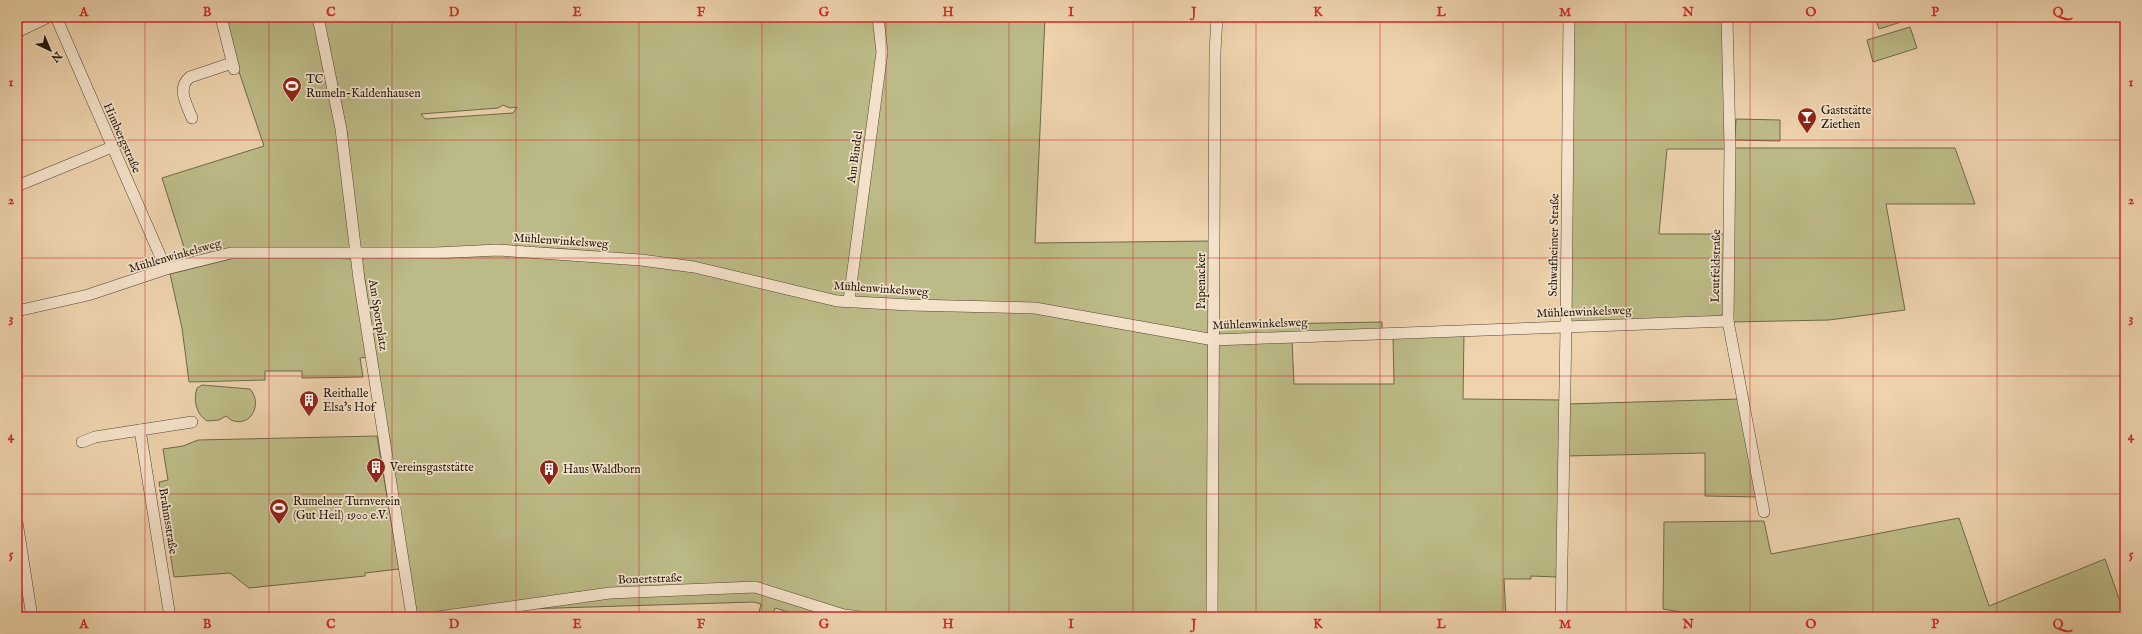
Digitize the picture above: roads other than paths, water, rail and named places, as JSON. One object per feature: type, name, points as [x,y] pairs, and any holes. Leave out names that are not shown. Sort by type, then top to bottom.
[{"type":"street","points":[[17,32],[48,17]]},
{"type":"street","name":"Himbergstraße","points":[[56,17],[166,269]]},
{"type":"street","points":[[192,118],[182,90],[185,81],[190,77],[233,66],[221,17]]},
{"type":"street","name":"Am Sportplatz","points":[[318,17],[341,129],[356,253],[412,617]]},
{"type":"street","name":"Am Bindel","points":[[849,300],[881,59],[878,17]]},
{"type":"street","name":"Papenacker","points":[[1212,617],[1215,52],[1217,17]]},
{"type":"street","name":"Schwafheimer Straße","points":[[1561,617],[1569,17]]},
{"type":"street","name":"Leutfeldstraße","points":[[1727,17],[1730,146],[1728,321],[1764,512]]},
{"type":"street","points":[[17,186],[112,147]]},
{"type":"street","name":"Mühlenwinkelsweg","points":[[17,311],[88,295],[166,269],[231,253],[435,253],[498,250],[641,260],[694,267],[838,301],[849,300],[910,305],[1035,308],[1214,340],[1728,321]]},
{"type":"street","points":[[82,442],[95,437],[192,422]]},
{"type":"street","name":"Brahmsstraße","points":[[140,430],[170,617]]},
{"type":"street","points":[[17,522],[32,617]]},
{"type":"street","name":"Bonertstraße","points":[[438,617],[610,593],[755,587],[844,615],[860,617]]},
{"type":"place","name":"TC Rumeln-Kaldenhausen","points":[[292,103]]},
{"type":"place","name":"Gaststätte Ziethen","points":[[1807,134]]},
{"type":"place","name":"Reithalle Elsa's Hof","points":[[309,417]]},
{"type":"place","name":"Vereinsgaststätte","points":[[376,484]]},
{"type":"place","name":"Haus Waldborn","points":[[549,486]]},
{"type":"place","name":"Rumelner Turnverein (Gut Heil) 1900 e.V.","points":[[279,525]]}]
